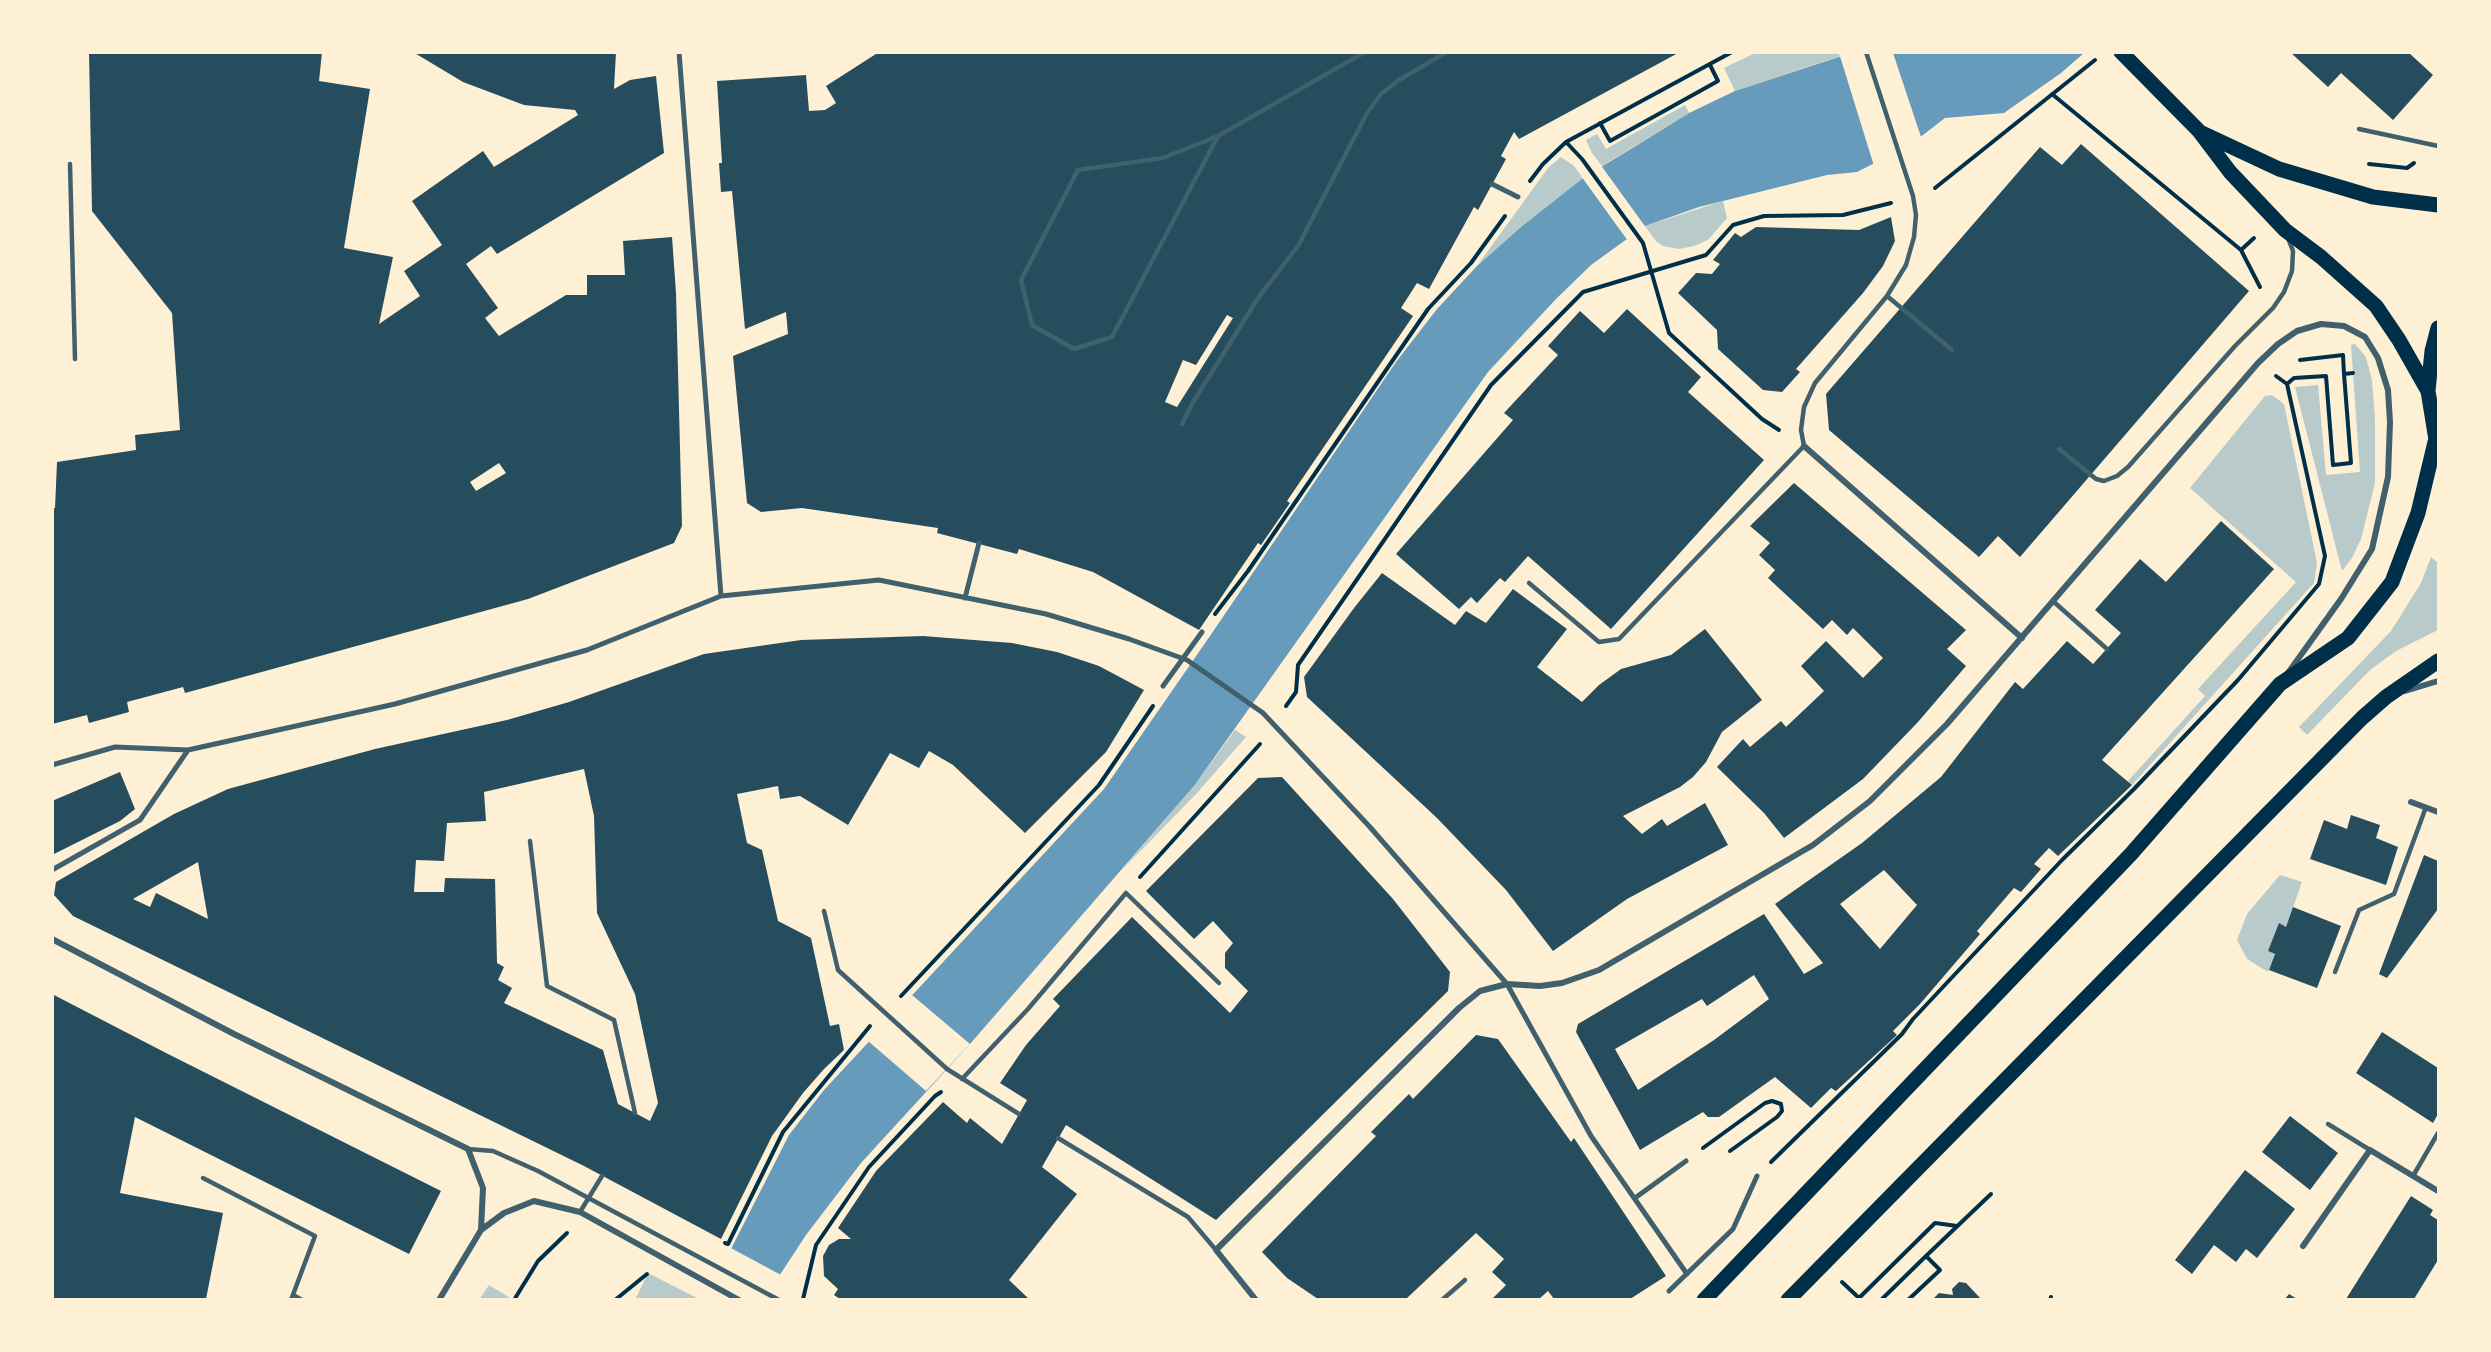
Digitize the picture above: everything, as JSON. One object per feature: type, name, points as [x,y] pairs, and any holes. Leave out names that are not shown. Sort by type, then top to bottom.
[{"type":"main road","points":[[2121,52],[2199,131],[2230,172],[2285,230],[2321,257],[2376,306],[2399,340],[2428,391]]},
{"type":"main road","points":[[2199,131],[2278,169],[2373,197],[2439,206]]},
{"type":"main road","points":[[1704,1299],[2131,854],[2280,684],[2348,638],[2392,582],[2418,513],[2437,448],[2428,391],[2432,351],[2439,328]]},
{"type":"main road","points":[[1788,1299],[2361,718],[2386,697],[2439,662]]},
{"type":"street","points":[[679,52],[721,596]]},
{"type":"street","points":[[1492,184],[1518,197]]},
{"type":"street","points":[[1256,1299],[1216,1250],[1459,1008],[1480,992],[1507,984],[1540,986],[1562,983],[1599,970],[1813,844],[1870,801],[1947,724],[2259,363],[2297,331],[2321,324],[2344,326],[2365,337],[2378,358],[2388,390],[2390,422],[2388,477],[2372,549],[2341,599],[2280,684]]},
{"type":"street","points":[[1804,447],[2022,638]]},
{"type":"street","points":[[965,598],[979,543]]},
{"type":"street","points":[[52,765],[115,747],[188,750],[394,704],[576,653],[721,596],[879,580],[1046,614],[1129,639],[1185,659],[1263,713],[1370,826],[1507,984],[1591,1136],[1687,1274]]},
{"type":"street","points":[[1162,686],[1185,659],[1202,632]]},
{"type":"street","points":[[2386,697],[2439,681]]},
{"type":"street","points":[[52,870],[140,820],[188,750]]},
{"type":"street","points":[[2411,802],[2439,812]]},
{"type":"street","points":[[52,939],[234,1034],[468,1149],[483,1188],[481,1230]]},
{"type":"street","points":[[2303,1246],[2370,1150],[2439,1191]]},
{"type":"street","points":[[1635,1198],[1686,1161]]},
{"type":"street","points":[[1669,1291],[1733,1229],[1757,1176]]},
{"type":"street","points":[[439,1299],[481,1230],[504,1213],[534,1202],[580,1212],[739,1299]]},
{"type":"lane","points":[[1218,136],[1112,337],[1074,349],[1032,325],[1021,279],[1078,170],[1163,158],[1218,136],[1365,52]]},
{"type":"lane","points":[[1182,424],[1258,298],[1298,246],[1367,113],[1381,94],[1399,80],[1447,52]]},
{"type":"lane","points":[[1529,583],[1599,642],[1619,639],[1804,447],[1801,430],[1803,407],[1815,383],[1887,296],[1906,266],[1914,237],[1916,215],[1908,184],[1866,52]]},
{"type":"lane","points":[[2359,129],[2439,146]]},
{"type":"lane","points":[[70,164],[75,359]]},
{"type":"lane","points":[[2059,449],[2097,479],[2104,481],[2117,476],[2128,467],[2235,346],[2273,308],[2284,292],[2292,271],[2293,250],[2285,230]]},
{"type":"lane","points":[[1887,296],[1952,350]]},
{"type":"lane","points":[[2054,602],[2107,649]]},
{"type":"lane","points":[[2335,972],[2359,910],[2394,894],[2426,807]]},
{"type":"lane","points":[[530,841],[547,986],[614,1020],[635,1113]]},
{"type":"lane","points":[[962,1079],[1028,1009],[1126,893],[1220,983]]},
{"type":"lane","points":[[824,911],[838,970],[947,1069],[1019,1114]]},
{"type":"lane","points":[[2328,1124],[2370,1150]]},
{"type":"lane","points":[[2413,1176],[2439,1133]]},
{"type":"lane","points":[[1058,1138],[1188,1217],[1216,1250]]},
{"type":"lane","points":[[468,1149],[493,1151],[589,1197],[779,1299]]},
{"type":"lane","points":[[580,1212],[602,1176]]},
{"type":"lane","points":[[203,1178],[315,1236],[292,1297],[302,1299]]},
{"type":"lane","points":[[1442,1299],[1465,1280]]},
{"type":"path","points":[[1202,632],[1248,571],[1428,309],[1471,263],[1543,164],[1566,142],[1732,52]]},
{"type":"path","points":[[1600,123],[1610,141],[1718,81],[1710,64]]},
{"type":"path","points":[[2052,94],[2241,250],[2261,286],[2254,295]]},
{"type":"path","points":[[1566,142],[1582,159],[1643,243],[1653,271],[1669,333],[1762,419],[1804,447]]},
{"type":"path","points":[[1296,692],[1298,666],[1491,385],[1582,292],[1653,271]]},
{"type":"path","points":[[2287,384],[2294,378],[2326,376],[2333,465],[2351,464],[2343,355],[2294,360]]},
{"type":"path","points":[[1757,1176],[1902,1034],[1913,1019],[2062,860],[2134,789],[2238,680],[2319,584],[2325,556],[2287,384],[2259,363]]},
{"type":"path","points":[[2344,374],[2353,373]]},
{"type":"path","points":[[718,1239],[728,1244],[783,1132],[861,1035],[1099,785],[1152,709],[1162,686]]},
{"type":"path","points":[[1126,893],[1257,749]]},
{"type":"path","points":[[803,1299],[816,1245],[869,1167],[935,1096],[962,1079]]},
{"type":"path","points":[[1686,1161],[1765,1103],[1772,1101],[1781,1104],[1782,1111],[1777,1117],[1730,1151]]},
{"type":"path","points":[[1881,1299],[1991,1194]]},
{"type":"path","points":[[514,1299],[538,1261],[570,1231],[588,1218]]},
{"type":"path","points":[[1859,1298],[1935,1223],[1957,1226]]},
{"type":"path","points":[[1908,1299],[1940,1270],[1926,1256]]},
{"type":"path","points":[[615,1299],[664,1258]]},
{"type":"shaded area","points":[[1839,52],[1840,56],[1735,91],[1724,68],[1755,53]]},
{"type":"shaded area","points":[[1685,105],[1689,113],[1602,166],[1586,140],[1597,134],[1606,149]]},
{"type":"shaded area","points":[[1561,157],[1574,166],[1583,178],[1521,227],[1477,266],[1548,168]]},
{"type":"shaded area","points":[[1723,201],[1727,218],[1708,240],[1694,246],[1679,249],[1663,246],[1656,241],[1645,226]]},
{"type":"shaded area","points":[[2355,344],[2366,357],[2372,381],[2375,419],[2375,483],[2361,539],[2352,558],[2342,571],[2295,387],[2318,385],[2326,475],[2360,472],[2351,345]]},
{"type":"shaded area","points":[[2272,395],[2284,404],[2317,563],[2314,583],[2132,785],[2128,781],[2205,696],[2198,689],[2296,582],[2190,488],[2265,396]]},
{"type":"shaded area","points":[[2431,557],[2438,563],[2438,630],[2396,651],[2370,670],[2307,735],[2299,727],[2391,631],[2421,583]]},
{"type":"shaded area","points":[[1235,730],[1246,737],[1197,793],[1122,870],[1194,786]]},
{"type":"shaded area","points":[[2280,875],[2302,882],[2286,927],[2279,924],[2268,951],[2275,954],[2268,972],[2247,959],[2237,940],[2247,914]]},
{"type":"shaded area","points":[[648,1273],[699,1299],[635,1300]]},
{"type":"shaded area","points":[[489,1285],[512,1299],[479,1300]]},
{"type":"water","points":[[1851,53],[2084,53],[2061,73],[2004,113],[1945,118],[1910,145],[1857,172],[1827,175],[1699,207],[1645,226],[1591,265],[1488,372],[1194,786],[970,1044],[861,1163],[806,1235],[764,1299],[705,1300],[789,1135],[824,1090],[1104,789],[1396,362],[1437,309],[1477,266],[1521,227],[1583,178],[1689,113],[1735,91]]},
{"type":"pier","points":[[1839,53],[1893,53],[1922,140],[1912,148],[1874,166]]},
{"type":"pier","points":[[1600,164],[1647,229],[1628,241],[1581,176]]},
{"type":"pier","points":[[912,995],[970,1044],[926,1091],[868,1041]]},
{"type":"pier","points":[[729,1247],[783,1276],[767,1300],[702,1300]]},
{"type":"building","points":[[89,52],[322,52],[319,81],[370,89],[344,248],[393,257],[379,324],[420,296],[404,271],[442,245],[412,201],[483,151],[494,167],[578,115],[575,110],[524,105],[463,82],[413,52],[616,52],[614,89],[630,80],[656,76],[664,153],[497,254],[491,246],[466,264],[498,308],[485,318],[499,336],[566,295],[587,295],[587,275],[625,275],[623,241],[672,237],[676,293],[682,526],[674,543],[528,599],[185,693],[183,687],[127,702],[129,712],[89,723],[87,715],[52,724],[52,508],[55,508],[57,462],[136,450],[135,435],[180,430],[172,313],[92,211]],"holes":[[[499,463],[506,473],[476,491],[470,482]]]},
{"type":"building","points":[[879,52],[1680,52],[1519,139],[1514,132],[1501,156],[1506,159],[1478,210],[1474,207],[1429,289],[1417,283],[1401,308],[1413,316],[1287,501],[1290,503],[1261,545],[1258,543],[1199,630],[1093,572],[1019,549],[1017,554],[937,533],[938,528],[802,508],[761,512],[747,503],[733,356],[788,334],[786,312],[745,329],[732,191],[721,192],[719,163],[722,163],[717,81],[806,75],[809,111],[825,110],[836,103],[826,86]],"holes":[[[1227,315],[1233,318],[1177,407],[1165,402],[1183,360],[1196,365]]]},
{"type":"building","points":[[2290,52],[2408,52],[2433,75],[2393,120],[2341,73],[2328,87]]},
{"type":"building","points":[[2081,144],[2249,291],[2020,557],[1998,536],[1979,557],[1829,430],[1826,394],[2040,147],[2062,165]]},
{"type":"building","points":[[1891,217],[1895,241],[1883,266],[1863,293],[1796,369],[1800,372],[1782,392],[1763,390],[1718,349],[1717,330],[1678,293],[1696,273],[1712,274],[1720,264],[1713,260],[1735,233],[1741,237],[1756,227],[1859,230]]},
{"type":"building","points":[[1627,309],[1701,377],[1688,392],[1764,460],[1611,629],[1528,556],[1505,582],[1500,578],[1477,603],[1471,597],[1459,609],[1396,554],[1513,420],[1504,413],[1558,355],[1548,346],[1580,311],[1604,333]]},
{"type":"building","points":[[1794,483],[1966,630],[1947,649],[1966,666],[1918,722],[1863,779],[1784,838],[1764,813],[1717,767],[1743,739],[1750,747],[1781,721],[1786,727],[1824,691],[1801,666],[1826,641],[1863,678],[1883,658],[1853,628],[1847,635],[1832,620],[1823,629],[1768,578],[1775,570],[1759,555],[1770,543],[1750,526]]},
{"type":"building","points":[[2221,521],[2274,569],[2102,760],[2132,785],[2058,856],[2049,848],[2034,864],[2041,869],[2021,892],[2014,888],[1977,931],[1980,934],[1920,1004],[1893,1031],[1897,1035],[1836,1091],[1831,1088],[1811,1108],[1775,1077],[1719,1117],[1708,1117],[1703,1112],[1640,1150],[1576,1032],[1578,1024],[1764,914],[1804,974],[1823,963],[1775,904],[1862,843],[1941,777],[2015,682],[2023,689],[2067,641],[2093,664],[2121,633],[2095,610],[2140,559],[2166,582]],"holes":[[[1884,870],[1917,905],[1880,949],[1840,904]],[[1754,975],[1769,999],[1714,1040],[1638,1090],[1615,1049],[1702,999],[1707,1006]]]},
{"type":"building","points":[[1382,573],[1455,625],[1466,611],[1486,623],[1513,589],[1567,629],[1537,667],[1582,702],[1599,685],[1621,669],[1671,655],[1705,629],[1762,700],[1722,732],[1706,762],[1693,777],[1680,787],[1623,816],[1642,834],[1662,819],[1667,826],[1705,803],[1728,845],[1627,899],[1553,951],[1506,890],[1437,818],[1307,697],[1304,677]]},
{"type":"building","points":[[923,636],[1012,643],[1057,652],[1099,666],[1144,690],[1106,752],[1025,833],[953,765],[929,751],[919,768],[890,753],[848,825],[800,796],[780,799],[778,786],[737,794],[747,843],[762,850],[778,921],[811,938],[830,1026],[839,1024],[844,1050],[803,1093],[772,1136],[721,1239],[584,1166],[73,916],[54,895],[56,882],[174,814],[228,789],[375,749],[507,720],[569,702],[704,654],[801,640]],"holes":[[[584,769],[594,816],[597,913],[635,994],[658,1103],[650,1121],[618,1104],[603,1050],[504,1003],[512,988],[498,980],[504,967],[497,963],[495,879],[445,878],[444,892],[414,892],[416,860],[444,861],[447,823],[486,821],[484,792]],[[198,862],[208,919],[156,893],[150,907],[133,899]]]},
{"type":"building","points":[[120,772],[135,809],[120,821],[52,855],[52,801]]},
{"type":"building","points":[[1282,777],[1393,899],[1450,972],[1448,991],[1216,1220],[1066,1125],[1042,1167],[1077,1194],[1009,1280],[1029,1299],[840,1299],[834,1295],[838,1289],[824,1276],[823,1256],[829,1245],[839,1239],[851,1239],[838,1228],[876,1171],[943,1102],[967,1123],[970,1118],[1002,1144],[1027,1100],[1000,1083],[1026,1045],[1060,1006],[1053,999],[1132,917],[1230,1013],[1248,991],[1225,968],[1225,953],[1233,943],[1213,921],[1194,939],[1146,891],[1258,778]]},
{"type":"building","points":[[2351,815],[2380,825],[2376,838],[2398,847],[2386,885],[2310,859],[2324,820],[2347,829]]},
{"type":"building","points":[[2424,855],[2438,861],[2438,909],[2387,978],[2379,974]]},
{"type":"building","points":[[2293,907],[2341,926],[2317,988],[2269,970],[2275,954],[2268,951],[2279,923],[2286,927]]},
{"type":"building","points":[[52,994],[441,1191],[409,1254],[135,1117],[120,1193],[223,1213],[206,1299],[52,1299]]},
{"type":"building","points":[[2382,1032],[2438,1068],[2438,1114],[2433,1123],[2356,1073]]},
{"type":"building","points":[[1476,1035],[1498,1039],[1571,1142],[1574,1138],[1666,1276],[1630,1299],[1554,1299],[1548,1291],[1539,1299],[1492,1299],[1506,1285],[1492,1272],[1504,1259],[1476,1233],[1406,1299],[1318,1299],[1287,1278],[1262,1252],[1376,1136],[1371,1132],[1409,1094],[1413,1099]]},
{"type":"building","points":[[2290,1116],[2338,1153],[2310,1190],[2262,1152]]},
{"type":"building","points":[[2245,1170],[2295,1209],[2257,1258],[2246,1249],[2236,1262],[2214,1245],[2192,1274],[2175,1260]]},
{"type":"building","points":[[2411,1196],[2433,1210],[2430,1215],[2438,1220],[2438,1260],[2414,1299],[2346,1299]]},
{"type":"building","points":[[1959,1282],[1966,1283],[1981,1299],[1933,1299],[1939,1293],[1953,1295],[1952,1289]]},
{"type":"building","points":[[2289,1294],[2297,1299],[2285,1299]]}]
